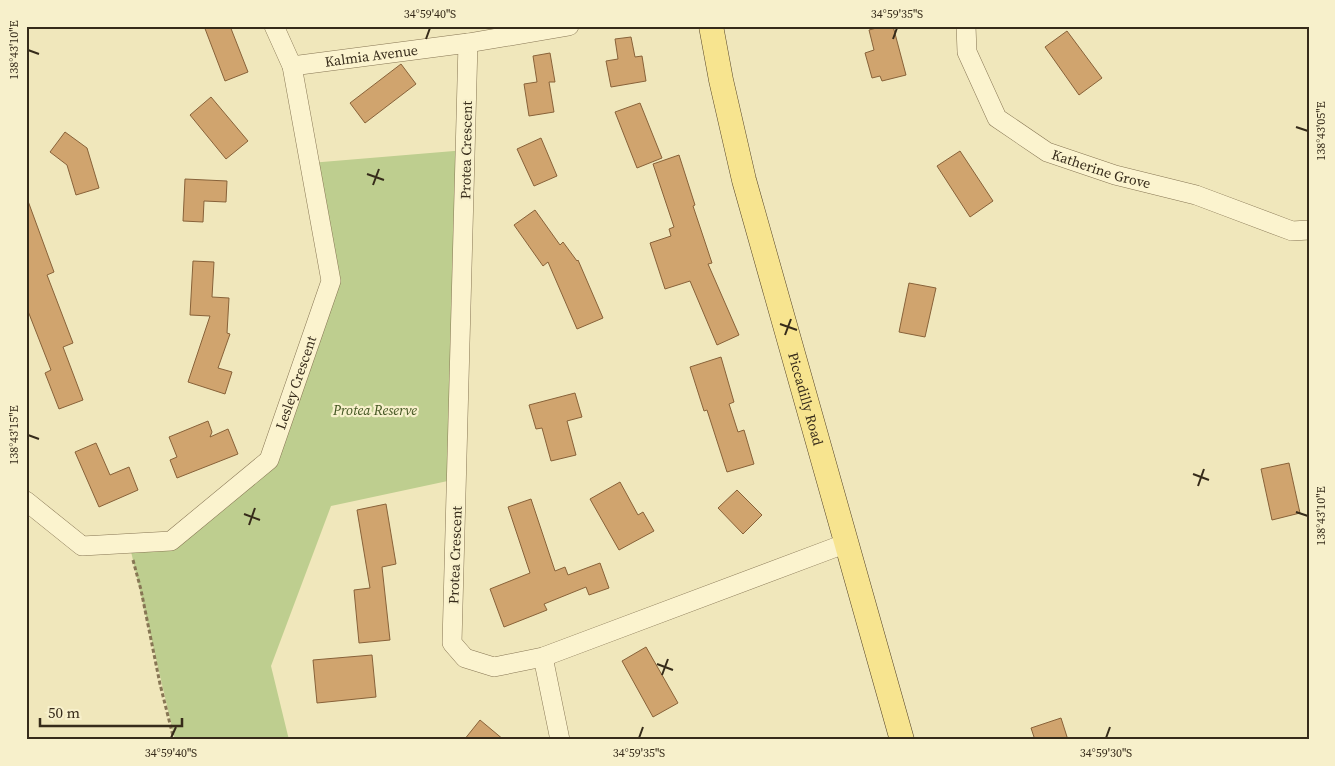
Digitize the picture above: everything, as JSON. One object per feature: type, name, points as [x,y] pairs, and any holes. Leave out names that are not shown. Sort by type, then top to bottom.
[{"type":"main road","name":"Piccadilly Road","points":[[711,26],[721,80],[744,180],[902,740]]},
{"type":"street","name":"Lesley Crescent","points":[[26,501],[82,546],[171,541],[269,460],[331,281],[292,66],[274,26]]},
{"type":"street","name":"Kalmia Avenue","points":[[292,66],[468,43],[569,26]]},
{"type":"street","name":"Katherine Grove","points":[[966,26],[967,52],[997,118],[1047,152],[1115,175],[1196,196],[1292,231],[1309,230]]},
{"type":"street","name":"Protea Crescent","points":[[468,43],[452,642],[465,658],[494,667],[543,657],[846,542]]},
{"type":"street","points":[[543,657],[560,740]]},
{"type":"path","points":[[129,543],[174,740]]},
{"type":"green space","name":"Protea Reserve","points":[[466,150],[457,479],[331,506],[271,666],[289,740],[175,740],[129,543],[171,541],[269,460],[331,281],[310,163]]},
{"type":"building","points":[[204,26],[230,26],[248,72],[225,81]]},
{"type":"building","points":[[893,26],[906,75],[882,81],[880,76],[872,78],[865,53],[874,50],[869,30]]},
{"type":"building","points":[[1067,31],[1102,78],[1079,95],[1045,47]]},
{"type":"building","points":[[631,37],[635,57],[642,56],[646,81],[611,87],[606,61],[618,59],[615,39]]},
{"type":"building","points":[[550,53],[555,82],[549,82],[554,112],[529,116],[524,84],[537,82],[533,56]]},
{"type":"building","points":[[401,64],[416,84],[365,123],[350,103]]},
{"type":"building","points":[[211,97],[248,141],[226,159],[190,115]]},
{"type":"building","points":[[640,103],[662,158],[637,168],[615,112]]},
{"type":"building","points":[[65,132],[87,148],[99,188],[76,195],[67,165],[50,152]]},
{"type":"building","points":[[541,138],[557,176],[534,186],[517,149]]},
{"type":"building","points":[[960,151],[993,201],[970,217],[937,166]]},
{"type":"building","points":[[679,155],[695,205],[693,206],[712,263],[708,264],[739,335],[717,345],[690,281],[665,289],[650,243],[671,236],[669,229],[674,227],[653,164]]},
{"type":"building","points":[[185,179],[227,181],[226,202],[204,201],[203,222],[183,221]]},
{"type":"building","points":[[28,201],[54,272],[47,275],[73,343],[63,347],[83,400],[59,409],[45,373],[51,370],[26,306],[26,202]]},
{"type":"building","points":[[535,210],[560,245],[563,242],[578,260],[603,318],[577,329],[548,262],[543,266],[514,225]]},
{"type":"building","points":[[193,261],[214,262],[212,297],[229,298],[227,333],[230,334],[218,368],[232,372],[225,394],[188,382],[210,316],[190,315]]},
{"type":"building","points":[[909,283],[936,288],[925,337],[899,332]]},
{"type":"building","points":[[721,357],[734,402],[729,404],[738,432],[744,430],[754,464],[727,472],[707,410],[704,411],[690,367]]},
{"type":"building","points":[[575,393],[582,417],[567,421],[576,455],[551,461],[542,428],[536,429],[529,405]]},
{"type":"building","points":[[208,421],[212,432],[210,437],[228,429],[238,454],[177,478],[170,460],[177,457],[169,437]]},
{"type":"building","points":[[96,443],[110,475],[129,467],[138,490],[99,507],[75,452]]},
{"type":"building","points":[[1289,463],[1300,513],[1272,520],[1261,469]]},
{"type":"building","points":[[620,482],[638,515],[643,512],[654,531],[619,550],[590,499]]},
{"type":"building","points":[[737,490],[762,515],[743,534],[718,508]]},
{"type":"building","points":[[531,499],[555,571],[565,567],[568,575],[600,563],[609,588],[589,595],[586,587],[544,604],[547,610],[504,627],[490,589],[530,573],[508,507]]},
{"type":"building","points":[[386,504],[396,564],[382,567],[390,640],[359,643],[354,590],[370,588],[357,510]]},
{"type":"building","points":[[646,647],[678,703],[653,717],[622,661]]},
{"type":"building","points":[[372,655],[376,697],[317,703],[313,660]]},
{"type":"building","points":[[1061,718],[1068,740],[1035,740],[1031,728]]},
{"type":"building","points":[[480,720],[504,740],[464,740]]}]
